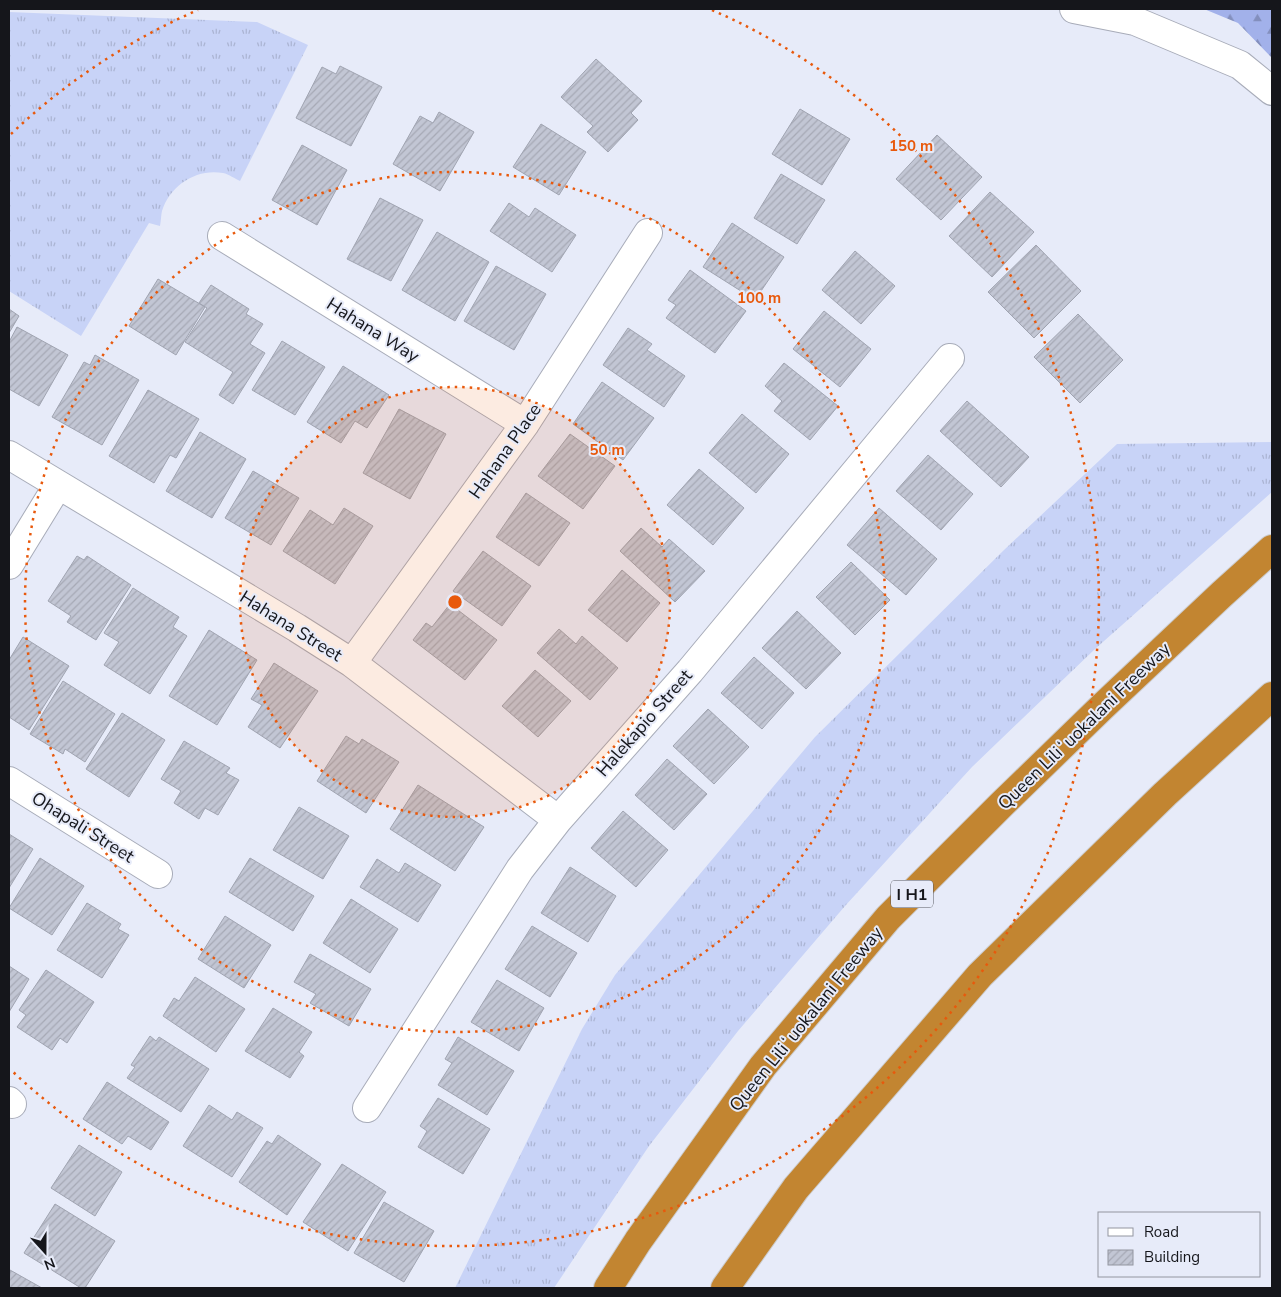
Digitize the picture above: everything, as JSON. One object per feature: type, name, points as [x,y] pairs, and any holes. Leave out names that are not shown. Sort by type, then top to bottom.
[{"type":"highway","name":"Queen Liliʻuokalani Freeway","points":[[608,1288],[638,1241],[763,1066],[888,918],[1081,728],[1215,600],[1272,549]]},
{"type":"highway","points":[[725,1288],[796,1188],[980,974],[1165,794],[1272,696]]},
{"type":"street","points":[[1074,9],[1135,22],[1240,65],[1272,91]]},
{"type":"street","name":"Hahana Place","points":[[352,663],[525,424],[648,233]]},
{"type":"street","name":"Hahana Way","points":[[222,236],[525,424]]},
{"type":"street","name":"Halekapio Street","points":[[367,1108],[520,869],[558,820],[690,671],[950,358]]},
{"type":"street","name":"Hahana Street","points":[[9,455],[352,663],[558,820]]},
{"type":"street","points":[[9,565],[58,485]]},
{"type":"street","name":"Ohapali Street","points":[[9,780],[158,874]]},
{"type":"green space","points":[[1204,9],[1272,9],[1272,58],[1238,23]]},
{"type":"green space","points":[[9,12],[257,22],[308,45],[240,181],[225,174],[213,172],[194,176],[178,186],[166,202],[162,211],[160,226],[149,223],[81,336],[9,291]]},
{"type":"green space","points":[[1272,442],[1272,492],[1095,649],[972,767],[845,906],[738,1031],[649,1146],[554,1288],[455,1288],[582,1029],[615,975],[815,737],[1004,550],[1117,444]]},
{"type":"building","points":[[596,59],[642,101],[631,113],[638,120],[608,152],[587,132],[593,126],[561,97]]},
{"type":"building","points":[[340,66],[382,87],[351,146],[296,118],[322,67],[336,74]]},
{"type":"building","points":[[800,109],[850,139],[822,185],[772,154]]},
{"type":"building","points":[[439,112],[474,132],[440,191],[393,164],[420,116],[433,123]]},
{"type":"building","points":[[541,124],[586,152],[559,195],[513,167]]},
{"type":"building","points":[[937,135],[982,177],[941,220],[896,179]]},
{"type":"building","points":[[302,145],[347,170],[317,225],[272,200]]},
{"type":"building","points":[[781,174],[825,200],[797,244],[754,218]]},
{"type":"building","points":[[990,192],[1034,232],[992,277],[949,236]]},
{"type":"building","points":[[380,198],[423,220],[391,281],[347,259]]},
{"type":"building","points":[[509,203],[529,217],[535,208],[576,235],[552,272],[490,231]]},
{"type":"building","points":[[732,223],[784,257],[755,300],[703,267]]},
{"type":"building","points":[[437,232],[489,262],[455,321],[402,290]]},
{"type":"building","points":[[1036,245],[1081,291],[1034,338],[988,292]]},
{"type":"building","points":[[855,251],[895,286],[861,324],[822,290]]},
{"type":"building","points":[[496,266],[546,294],[514,350],[464,321]]},
{"type":"building","points":[[690,270],[746,311],[715,353],[666,318],[676,305],[668,300]]},
{"type":"building","points":[[158,279],[205,307],[176,355],[129,326]]},
{"type":"building","points":[[211,285],[249,309],[246,314],[263,324],[250,344],[265,353],[233,404],[219,395],[233,372],[185,342],[207,308],[199,303]]},
{"type":"building","points":[[9,309],[19,316],[9,333]]},
{"type":"building","points":[[824,311],[871,349],[840,387],[793,349]]},
{"type":"building","points":[[1078,314],[1123,360],[1080,403],[1034,357]]},
{"type":"building","points":[[17,327],[68,355],[39,406],[9,389],[9,342]]},
{"type":"building","points":[[628,328],[652,344],[647,350],[685,376],[664,407],[603,365]]},
{"type":"building","points":[[282,341],[325,367],[295,415],[252,390]]},
{"type":"building","points":[[95,355],[139,380],[102,445],[52,417],[84,362],[90,365]]},
{"type":"building","points":[[784,363],[838,406],[810,440],[774,411],[782,401],[765,386]]},
{"type":"building","points":[[343,366],[389,395],[367,428],[355,421],[341,443],[307,422]]},
{"type":"building","points":[[602,382],[654,418],[623,460],[573,424]]},
{"type":"building","points":[[148,390],[199,419],[176,458],[170,455],[154,483],[109,456]]},
{"type":"building","points":[[967,401],[1029,457],[1001,487],[940,431]]},
{"type":"building","points":[[399,409],[446,434],[410,499],[363,473]]},
{"type":"building","points":[[742,414],[789,454],[756,493],[709,453]]},
{"type":"building","points":[[200,432],[246,459],[212,518],[166,491]]},
{"type":"building","points":[[570,434],[615,466],[583,509],[538,476]]},
{"type":"building","points":[[928,455],[973,494],[941,530],[896,491]]},
{"type":"building","points":[[699,469],[744,508],[713,545],[667,505]]},
{"type":"building","points":[[253,471],[299,498],[271,545],[225,518]]},
{"type":"building","points":[[526,493],[570,523],[539,566],[496,537]]},
{"type":"building","points":[[344,508],[373,526],[335,584],[283,551],[310,510],[333,525]]},
{"type":"building","points":[[879,508],[937,559],[906,595],[847,545]]},
{"type":"building","points":[[641,528],[662,547],[669,539],[705,571],[675,602],[620,551]]},
{"type":"building","points":[[483,551],[531,586],[502,626],[453,591]]},
{"type":"building","points":[[77,556],[84,560],[87,556],[131,585],[96,640],[67,622],[71,616],[48,601]]},
{"type":"building","points":[[851,562],[890,600],[855,635],[816,597]]},
{"type":"building","points":[[622,570],[660,603],[627,642],[588,610]]},
{"type":"building","points":[[133,588],[179,617],[173,627],[187,636],[150,694],[104,665],[119,642],[104,633]]},
{"type":"building","points":[[450,604],[497,640],[465,680],[413,640],[426,623],[432,627]]},
{"type":"building","points":[[797,611],[841,653],[806,689],[762,648]]},
{"type":"building","points":[[559,629],[576,644],[582,636],[618,668],[590,700],[537,653]]},
{"type":"building","points":[[209,630],[257,660],[217,725],[169,696]]},
{"type":"building","points":[[23,637],[69,666],[29,730],[9,717],[9,660]]},
{"type":"building","points":[[754,657],[794,693],[762,729],[721,693]]},
{"type":"building","points":[[274,663],[318,691],[280,748],[248,727],[262,705],[251,699]]},
{"type":"building","points":[[535,670],[571,701],[538,737],[502,706]]},
{"type":"building","points":[[63,681],[115,714],[85,762],[65,749],[63,754],[30,734]]},
{"type":"building","points":[[708,709],[749,747],[714,784],[673,746]]},
{"type":"building","points":[[122,713],[165,740],[129,797],[86,769]]},
{"type":"building","points":[[346,736],[359,744],[362,739],[399,762],[366,813],[317,781]]},
{"type":"building","points":[[184,741],[230,768],[226,773],[239,780],[218,815],[205,808],[199,819],[174,803],[181,791],[161,779]]},
{"type":"building","points":[[667,759],[707,794],[674,830],[635,795]]},
{"type":"building","points":[[418,785],[484,827],[455,871],[390,829]]},
{"type":"building","points":[[299,807],[349,836],[323,879],[273,850]]},
{"type":"building","points":[[623,811],[668,850],[636,887],[591,848]]},
{"type":"building","points":[[9,834],[33,849],[9,888]]},
{"type":"building","points":[[40,858],[84,886],[52,935],[9,908]]},
{"type":"building","points":[[250,858],[314,896],[293,931],[229,892]]},
{"type":"building","points":[[377,859],[399,873],[405,863],[441,885],[418,922],[360,887]]},
{"type":"building","points":[[570,867],[616,896],[588,942],[541,913]]},
{"type":"building","points":[[351,899],[398,929],[370,973],[323,943]]},
{"type":"building","points":[[87,903],[121,924],[118,929],[129,935],[102,978],[57,950]]},
{"type":"building","points":[[225,916],[271,945],[244,988],[198,959]]},
{"type":"building","points":[[532,926],[577,953],[550,997],[505,969]]},
{"type":"building","points":[[310,954],[371,989],[349,1026],[310,1003],[316,994],[294,982]]},
{"type":"building","points":[[9,966],[29,979],[9,1012]]},
{"type":"building","points":[[46,970],[94,1002],[67,1043],[60,1038],[52,1050],[17,1027],[26,1015],[19,1010]]},
{"type":"building","points":[[195,977],[245,1009],[216,1052],[163,1016],[174,998],[179,1001]]},
{"type":"building","points":[[497,980],[544,1008],[519,1051],[471,1022]]},
{"type":"building","points":[[273,1008],[312,1032],[299,1052],[304,1056],[290,1078],[245,1051]]},
{"type":"building","points":[[150,1036],[156,1041],[159,1037],[209,1069],[181,1112],[127,1078],[135,1067],[131,1065]]},
{"type":"building","points":[[458,1037],[514,1071],[487,1115],[438,1085],[452,1063],[445,1059]]},
{"type":"building","points":[[107,1082],[169,1122],[151,1150],[128,1136],[122,1144],[83,1119]]},
{"type":"building","points":[[438,1098],[490,1129],[463,1174],[418,1147],[427,1131],[420,1126]]},
{"type":"building","points":[[209,1105],[232,1120],[237,1112],[263,1128],[232,1177],[183,1146]]},
{"type":"building","points":[[278,1135],[321,1164],[287,1215],[239,1182],[267,1141],[272,1144]]},
{"type":"building","points":[[79,1145],[122,1172],[95,1216],[51,1188]]},
{"type":"building","points":[[342,1164],[386,1192],[348,1251],[303,1222]]},
{"type":"building","points":[[384,1202],[434,1231],[404,1282],[354,1253]]},
{"type":"building","points":[[55,1204],[115,1241],[85,1288],[81,1288],[24,1253]]},
{"type":"building","points":[[10,1270],[42,1288],[9,1288]]}]
